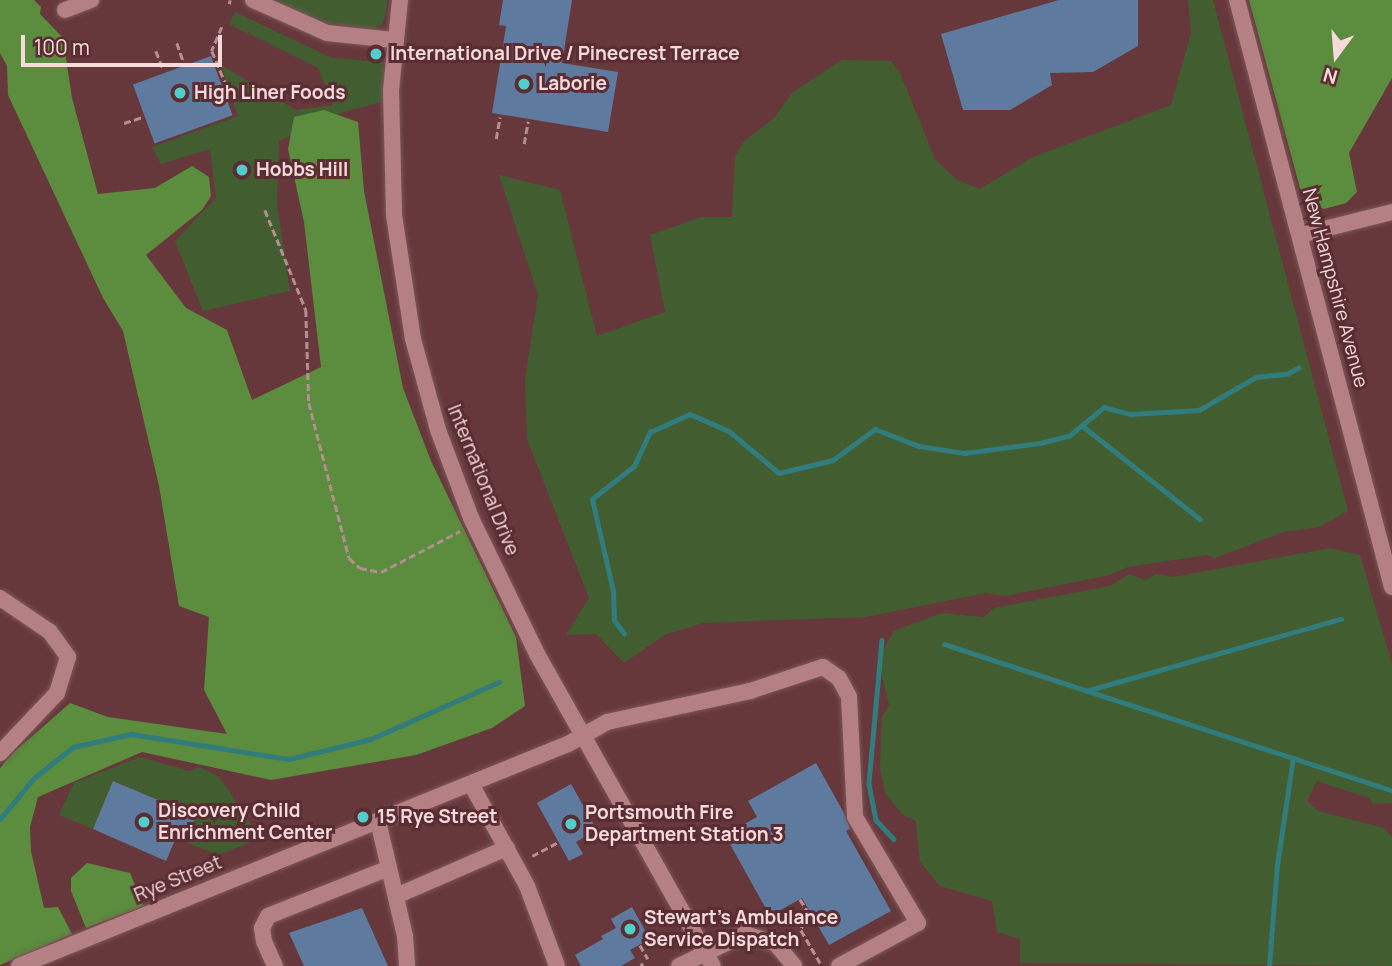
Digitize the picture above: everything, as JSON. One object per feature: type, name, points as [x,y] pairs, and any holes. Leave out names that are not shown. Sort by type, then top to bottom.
[{"type":"street","points":[[65,10],[91,0]]},
{"type":"street","points":[[253,0],[327,33],[394,40]]},
{"type":"street","name":"International Drive","points":[[400,0],[394,40],[391,152],[407,308],[438,430],[474,525],[537,654],[709,959]]},
{"type":"street","name":"New Hampshire Avenue","points":[[1237,0],[1392,587]]},
{"type":"street","points":[[1300,235],[1392,212]]},
{"type":"street","points":[[0,598],[60,640],[66,648],[68,667],[57,694],[0,752]]},
{"type":"street","name":"Rye Street","points":[[19,966],[471,784],[584,735],[607,722],[750,691],[823,667],[839,678],[849,697],[855,817],[918,923],[839,966]]},
{"type":"street","points":[[471,784],[527,886],[557,966]]},
{"type":"street","points":[[378,821],[396,896],[407,966]]},
{"type":"street","points":[[396,896],[507,848]]},
{"type":"street","points":[[275,966],[264,941],[262,928],[268,916],[389,868]]},
{"type":"street","points":[[679,966],[709,959],[736,936],[756,934],[775,943],[794,966]]},
{"type":"path","points":[[222,27],[211,53],[231,96]]},
{"type":"path","points":[[177,43],[183,60]]},
{"type":"path","points":[[156,51],[163,68]]},
{"type":"path","points":[[124,123],[143,117]]},
{"type":"path","points":[[496,139],[500,117]]},
{"type":"path","points":[[524,144],[528,121]]},
{"type":"path","points":[[265,210],[306,310],[309,403],[349,558],[359,568],[381,572],[474,525]]},
{"type":"path","points":[[532,856],[558,842]]},
{"type":"path","points":[[800,899],[808,912],[801,930],[822,966]]},
{"type":"path","points":[[640,945],[649,959]]},
{"type":"green space","points":[[0,0],[34,0],[41,7],[40,14],[63,38],[72,98],[98,194],[155,188],[192,166],[209,177],[211,196],[202,210],[146,255],[186,308],[227,330],[252,400],[321,367],[304,222],[288,149],[294,117],[324,110],[358,122],[364,191],[403,388],[431,461],[516,637],[525,706],[492,728],[416,755],[271,780],[142,752],[38,797],[30,827],[31,851],[44,908],[58,907],[72,934],[0,965],[0,768],[13,753],[70,703],[108,717],[227,734],[204,690],[209,617],[179,606],[159,486],[123,331],[103,298],[8,95],[7,66],[0,53]]},
{"type":"green space","points":[[275,0],[388,0],[383,24],[373,29],[324,23]]},
{"type":"green space","points":[[1188,0],[1213,0],[1348,511],[1319,527],[1284,532],[1215,558],[1207,555],[1128,567],[1110,575],[1005,596],[986,593],[865,617],[704,623],[666,634],[624,663],[596,634],[566,635],[589,598],[527,439],[525,379],[538,295],[499,175],[560,190],[597,336],[665,312],[650,235],[701,217],[732,217],[735,156],[744,141],[774,118],[793,92],[842,60],[891,61],[900,73],[935,159],[957,180],[980,189],[1033,157],[1171,105],[1191,33]]},
{"type":"green space","points":[[1249,0],[1392,0],[1392,78],[1349,153],[1357,192],[1346,203],[1324,209],[1315,205],[1310,190],[1301,192]]},
{"type":"green space","points":[[235,12],[332,58],[383,62],[385,101],[344,112],[279,141],[277,204],[290,291],[203,311],[175,241],[216,198],[210,149],[161,164],[152,147],[238,116],[221,65],[296,110],[333,105],[318,68],[229,24]]},
{"type":"green space","points":[[1330,548],[1360,555],[1392,664],[1392,803],[1373,804],[1369,798],[1317,781],[1307,801],[1318,811],[1384,828],[1392,837],[1392,966],[1020,963],[1020,939],[997,932],[992,901],[940,886],[920,862],[916,821],[903,815],[885,793],[880,768],[882,717],[889,705],[878,660],[894,631],[942,613],[984,617],[994,608],[1110,586],[1129,574],[1145,580],[1156,574],[1173,577]]},
{"type":"green space","points":[[140,757],[189,771],[199,767],[220,777],[260,839],[218,855],[185,842],[196,816],[114,781],[93,829],[59,815],[74,783]]},
{"type":"green space","points":[[87,863],[130,873],[144,906],[86,928],[71,891],[71,878]]},
{"type":"building","points":[[503,0],[572,0],[562,63],[618,72],[608,132],[492,113],[506,26],[499,25]]},
{"type":"building","points":[[1059,0],[1138,0],[1138,46],[1093,72],[1050,73],[1052,85],[1010,110],[963,110],[941,34]]},
{"type":"building","name":"High Liner Foods","points":[[211,56],[233,115],[155,144],[133,84]]},
{"type":"building","points":[[816,763],[844,813],[850,829],[846,831],[891,911],[829,945],[802,898],[770,916],[725,835],[757,817],[748,801]]},
{"type":"building","name":"Discovery Child Enrichment Center","points":[[113,781],[196,816],[185,842],[176,838],[166,861],[93,829]]},
{"type":"building","name":"Portsmouth Fire Department Station 3","points":[[571,784],[597,830],[576,842],[583,854],[569,861],[537,803]]},
{"type":"building","points":[[632,907],[647,934],[646,941],[630,950],[635,958],[621,966],[581,966],[575,955],[603,939],[601,936],[616,928],[611,919]]},
{"type":"building","points":[[362,908],[388,966],[304,966],[289,933]]},
{"type":"waterway","points":[[624,634],[614,620],[613,591],[592,499],[634,466],[650,432],[690,414],[729,431],[779,473],[833,460],[875,429],[919,446],[964,453],[1040,443],[1069,436],[1104,407],[1130,414],[1199,410],[1256,377],[1287,374],[1298,368]]},
{"type":"waterway","points":[[1084,427],[1200,519]]},
{"type":"waterway","points":[[1086,691],[1341,619]]},
{"type":"waterway","points":[[882,640],[869,784],[876,820],[894,839]]},
{"type":"waterway","points":[[944,644],[1392,790]]},
{"type":"waterway","points":[[0,819],[34,778],[73,747],[131,734],[289,759],[371,739],[499,682]]},
{"type":"waterway","points":[[1269,966],[1277,865],[1293,758]]},
{"type":"place","name":"International Drive / Pinecrest Terrace","points":[[376,54]]},
{"type":"place","name":"Laborie","points":[[524,84]]},
{"type":"place","name":"High Liner Foods","points":[[180,93]]},
{"type":"place","name":"Hobbs Hill","points":[[242,170]]},
{"type":"place","name":"15 Rye Street","points":[[363,817]]},
{"type":"place","name":"Discovery Child Enrichment Center","points":[[144,822]]},
{"type":"place","name":"Portsmouth Fire Department Station 3","points":[[571,824]]},
{"type":"place","name":"Stewart's Ambulance Service Dispatch","points":[[630,929]]}]
